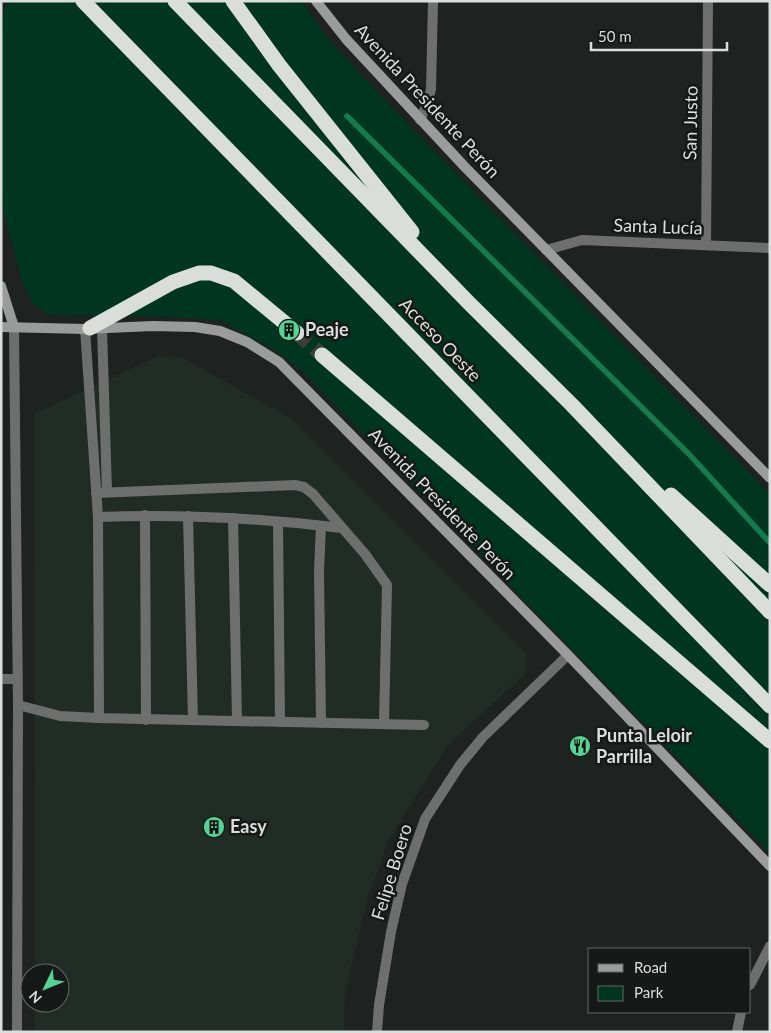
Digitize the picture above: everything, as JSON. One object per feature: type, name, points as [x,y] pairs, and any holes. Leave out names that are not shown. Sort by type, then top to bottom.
[{"type":"highway","name":"Acceso Oeste","points":[[82,1],[770,706]]},
{"type":"highway","points":[[175,1],[572,406],[770,612]]},
{"type":"highway","points":[[233,1],[274,58],[469,303]]},
{"type":"highway","points":[[92,328],[173,282],[199,273],[211,273],[234,281],[297,333]]},
{"type":"highway","points":[[322,355],[770,741]]},
{"type":"highway","points":[[572,406],[770,585]]},
{"type":"street","name":"Avenida Presidente Perón","points":[[316,1],[346,39],[420,120],[770,478]]},
{"type":"street","points":[[420,120],[428,102],[431,89],[433,1]]},
{"type":"street","name":"San Justo","points":[[706,245],[708,1]]},
{"type":"street","name":"Santa Lucía","points":[[546,250],[582,240],[770,248]]},
{"type":"street","points":[[1,286],[14,327],[18,705],[17,1032]]},
{"type":"street","name":"Avenida Presidente Perón","points":[[1,327],[195,327],[220,332],[247,342],[280,362],[568,655],[770,866]]},
{"type":"street","points":[[92,328],[107,492]]},
{"type":"street","points":[[92,328],[98,517],[99,718]]},
{"type":"street","points":[[96,493],[295,484],[304,487],[313,494],[365,554],[387,585],[384,724]]},
{"type":"street","points":[[98,517],[145,515],[233,518],[342,528]]},
{"type":"street","points":[[145,515],[146,720]]},
{"type":"street","points":[[188,516],[193,720]]},
{"type":"street","points":[[233,518],[237,721]]},
{"type":"street","points":[[278,523],[280,722]]},
{"type":"street","points":[[321,526],[321,723]]},
{"type":"street","name":"Felipe Boero","points":[[377,1032],[379,1005],[393,922],[402,884],[425,818],[456,772],[483,737],[568,655]]},
{"type":"street","points":[[1,679],[17,679]]},
{"type":"street","points":[[18,705],[60,716],[99,718],[424,725]]},
{"type":"street","points":[[751,984],[770,946]]},
{"type":"street","points":[[737,1032],[741,1013]]},
{"type":"shaded area","name":"Easy","points":[[158,356],[181,357],[290,418],[527,655],[525,674],[448,745],[388,841],[367,901],[345,992],[344,1032],[35,1032],[35,1013],[70,1013],[70,963],[35,963],[34,414]]},
{"type":"green space","points":[[7,1],[302,1],[325,35],[395,111],[770,494],[770,853],[298,367],[271,348],[220,320],[156,316],[49,315],[33,303],[23,284],[1,202],[1,21]]},
{"type":"waterway","points":[[347,116],[689,454],[770,543]]},
{"type":"tunnel","points":[[297,333],[322,355]]},
{"type":"place","name":"Peaje","points":[[289,330]]},
{"type":"place","name":"Punta Leloir Parrilla","points":[[580,746]]},
{"type":"place","name":"Easy","points":[[214,827]]}]
